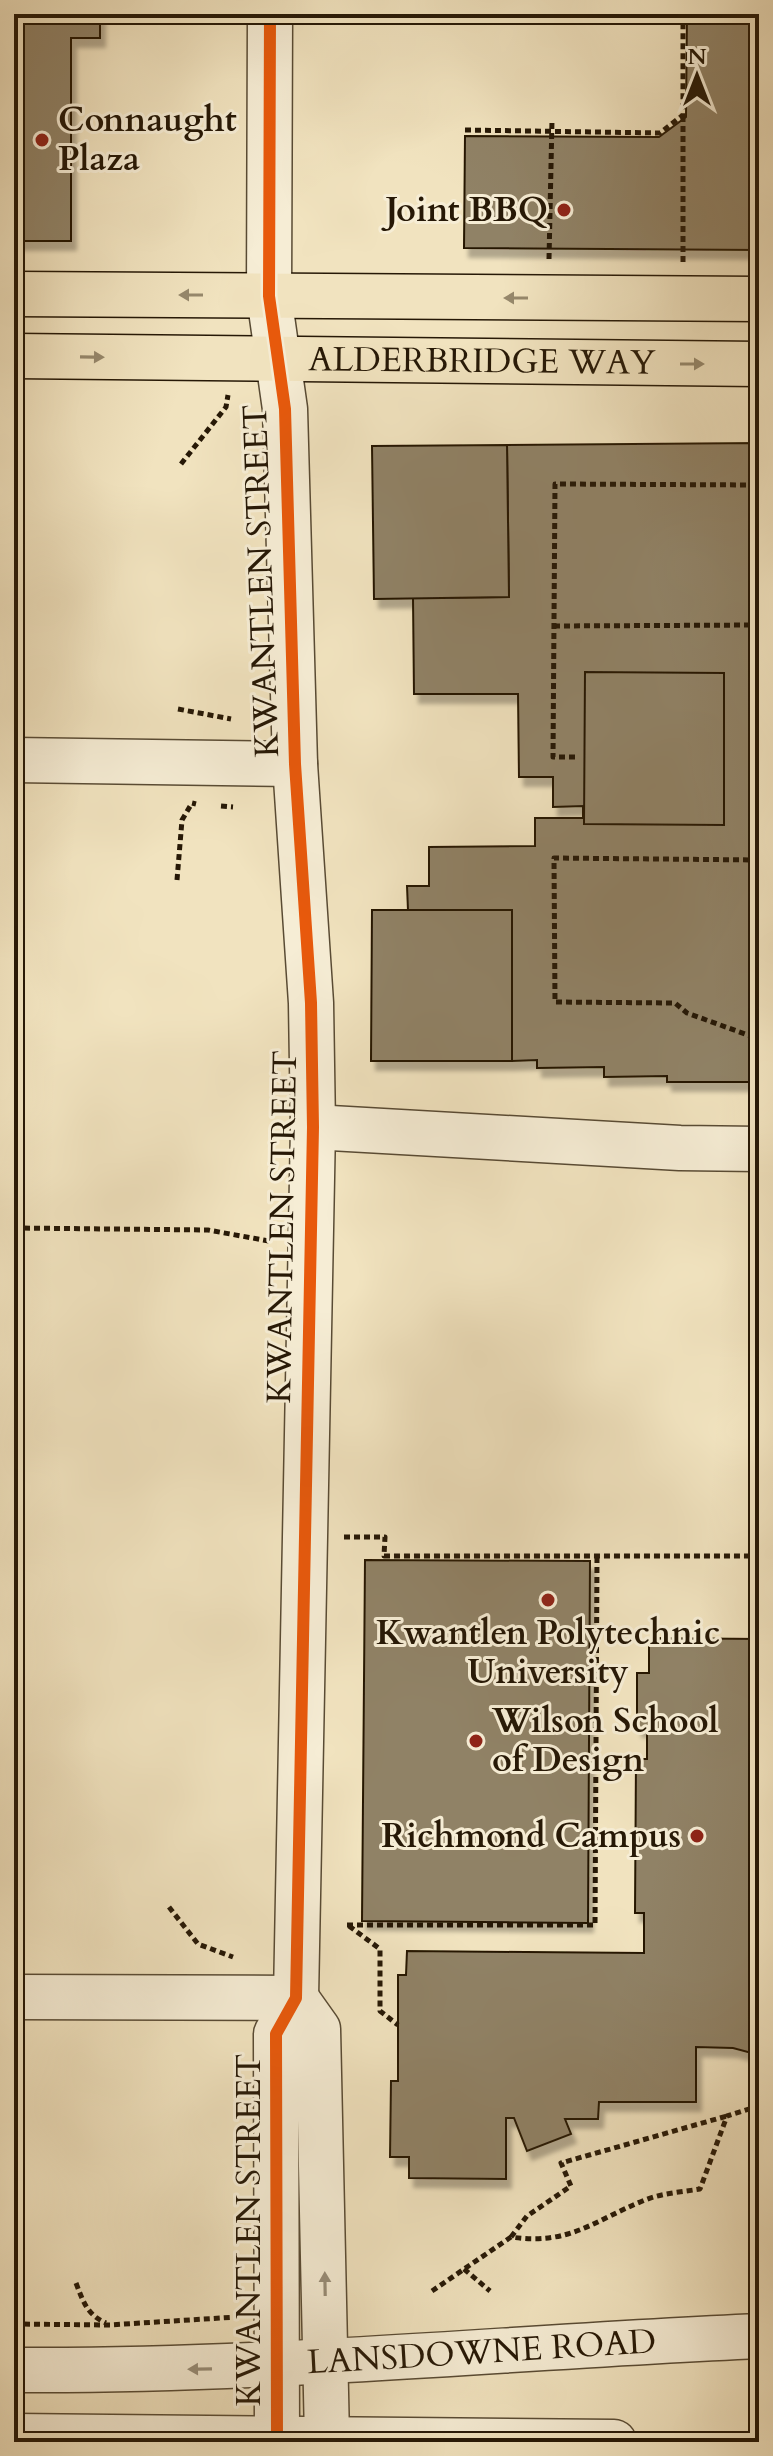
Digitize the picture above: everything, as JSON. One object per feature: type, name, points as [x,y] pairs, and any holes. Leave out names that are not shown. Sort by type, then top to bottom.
[{"type":"main road","name":"ALDERBRIDGE WAY","points":[[14,294],[759,299]]},
{"type":"main road","name":"ALDERBRIDGE WAY","points":[[14,356],[759,364]]},
{"type":"street","name":"KWANTLEN STREET","points":[[270,14],[269,296],[285,409],[295,764],[311,1003],[313,1127],[296,1998],[276,2034],[277,2437]]},
{"type":"street","points":[[14,760],[295,764]]},
{"type":"street","points":[[313,1127],[680,1148],[759,1149]]},
{"type":"street","points":[[14,1997],[296,1998]]},
{"type":"street","name":"KWANTLEN STREET","points":[[296,1998],[318,2029],[328,2362],[327,2438]]},
{"type":"street","name":"LANSDOWNE ROAD","points":[[14,2370],[278,2365],[546,2346],[759,2336]]},
{"type":"street","points":[[14,2436],[614,2442]]},
{"type":"path","points":[[683,14],[683,267]]},
{"type":"path","points":[[465,130],[660,133],[683,115]]},
{"type":"path","points":[[549,265],[552,120]]},
{"type":"path","points":[[181,464],[226,407],[229,386]]},
{"type":"path","points":[[575,757],[553,757],[555,484],[759,485]]},
{"type":"path","points":[[554,626],[759,625]]},
{"type":"path","points":[[178,709],[231,719]]},
{"type":"path","points":[[177,880],[182,820],[192,803],[205,804]]},
{"type":"path","points":[[219,806],[233,807]]},
{"type":"path","points":[[759,860],[554,858],[555,1002],[675,1003],[687,1013],[759,1039]]},
{"type":"path","points":[[14,1228],[208,1230],[269,1241]]},
{"type":"path","points":[[343,1537],[385,1537],[384,1556],[759,1556]]},
{"type":"path","points":[[398,2025],[380,2011],[380,1949],[347,1925],[595,1925],[597,1556]]},
{"type":"path","points":[[169,1907],[198,1944],[238,1959]]},
{"type":"path","points":[[432,2291],[511,2237],[527,2216],[571,2186],[561,2163],[759,2106]]},
{"type":"path","points":[[511,2237],[533,2240],[560,2238],[646,2199],[700,2189],[727,2116]]},
{"type":"path","points":[[464,2269],[490,2291]]},
{"type":"path","points":[[76,2283],[85,2306],[95,2318],[110,2325]]},
{"type":"path","points":[[14,2324],[110,2325],[234,2318],[242,2312]]},
{"type":"building","name":"Connaught Plaza","points":[[14,14],[100,14],[100,38],[71,38],[71,241],[14,241]]},
{"type":"building","points":[[687,14],[759,14],[759,250],[464,248],[465,136],[659,137],[686,117]]},
{"type":"building","points":[[759,443],[759,1082],[667,1082],[667,1076],[604,1077],[604,1067],[537,1068],[537,1060],[512,1061],[512,910],[408,910],[407,886],[429,886],[429,847],[535,846],[535,818],[583,818],[583,806],[553,807],[553,777],[519,777],[518,694],[414,694],[413,598],[509,597],[507,445]]},
{"type":"building","points":[[507,445],[509,597],[374,599],[372,446]]},
{"type":"building","points":[[585,672],[724,673],[724,825],[584,824]]},
{"type":"building","points":[[372,910],[512,910],[512,1061],[371,1061]]},
{"type":"building","name":"Wilson School of Design","points":[[365,1560],[590,1561],[588,1923],[362,1921]]},
{"type":"building","name":"Richmond Campus","points":[[649,1638],[759,1639],[759,2055],[733,2048],[696,2047],[696,2102],[599,2102],[598,2119],[565,2119],[571,2134],[527,2151],[514,2118],[506,2118],[506,2179],[409,2178],[409,2157],[390,2157],[391,2081],[398,2081],[398,1975],[406,1975],[407,1951],[644,1953],[644,1913],[635,1913],[636,1759],[647,1759],[647,1728],[637,1728],[637,1673],[649,1673]]},
{"type":"cycle path","points":[[270,14],[269,296],[285,409],[295,764],[311,1003],[313,1127],[296,1998],[276,2034],[277,2437]]},
{"type":"place","name":"Connaught Plaza","points":[[42,140]]},
{"type":"place","name":"Joint BBQ","points":[[564,210]]},
{"type":"place","name":"Kwantlen Polytechnic University","points":[[548,1600]]},
{"type":"place","name":"Wilson School of Design","points":[[476,1741]]},
{"type":"place","name":"Richmond Campus","points":[[697,1836]]}]
